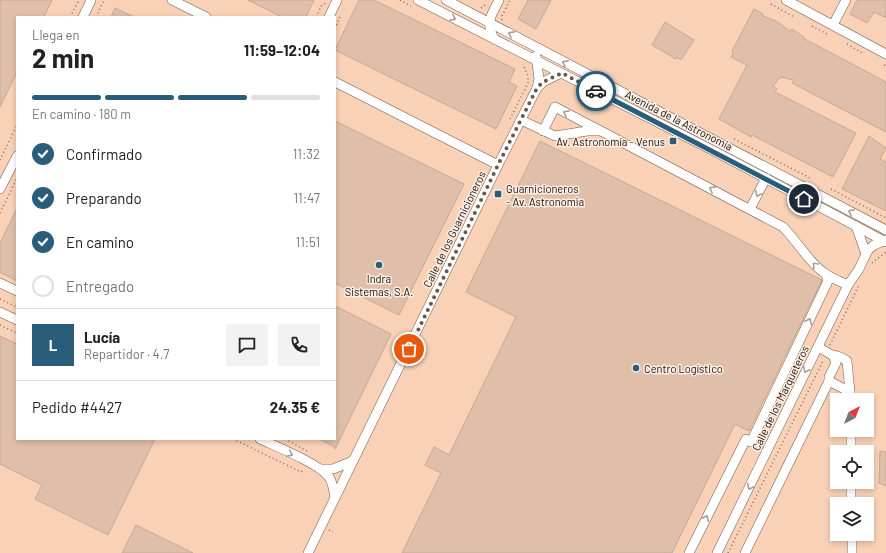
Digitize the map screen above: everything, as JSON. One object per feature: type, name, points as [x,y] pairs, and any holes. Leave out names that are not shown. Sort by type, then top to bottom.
[{"type":"street","points":[[84,16],[92,0]]},
{"type":"street","points":[[172,0],[204,16]]},
{"type":"street","points":[[329,16],[337,0]]},
{"type":"street","name":"Avenida de la Astronomía","points":[[446,0],[711,140],[886,230]]},
{"type":"street","points":[[466,24],[485,24],[499,0]]},
{"type":"street","points":[[786,0],[886,54]]},
{"type":"street","points":[[832,25],[846,0]]},
{"type":"street","name":"Avenida de la Astronomía","points":[[415,3],[466,24],[766,178],[885,241]]},
{"type":"street","points":[[488,21],[489,28],[494,39]]},
{"type":"street","name":"Calle de los Guarnicioneros","points":[[308,553],[537,88],[539,79],[534,46]]},
{"type":"street","name":"Calle de los Guarnicioneros","points":[[537,88],[543,82],[562,73]]},
{"type":"street","points":[[336,83],[498,165]]},
{"type":"street","points":[[543,131],[555,107],[783,227],[793,237],[808,257],[823,272],[848,285]]},
{"type":"street","points":[[521,120],[555,136],[587,131],[601,131]]},
{"type":"street","points":[[0,189],[16,158]]},
{"type":"street","points":[[750,209],[766,178]]},
{"type":"street","points":[[856,226],[866,254]]},
{"type":"street","name":"Calle de los Marqueteros","points":[[716,553],[848,285],[859,269],[866,254],[874,245],[885,241]]},
{"type":"street","points":[[689,553],[746,439],[751,442],[828,281],[826,274]]},
{"type":"street","points":[[0,283],[16,291]]},
{"type":"street","points":[[0,312],[16,320]]},
{"type":"street","points":[[818,347],[847,361],[850,393]]},
{"type":"street","points":[[745,553],[829,381],[829,377],[836,363],[830,353]]},
{"type":"street","points":[[829,381],[846,393]]},
{"type":"street","points":[[262,440],[320,469],[329,478],[334,488],[335,498]]},
{"type":"street","points":[[320,469],[333,469],[345,466],[353,461]]},
{"type":"street","points":[[852,541],[852,553]]},
{"type":"path","points":[[71,16],[79,0]]},
{"type":"path","points":[[96,16],[104,0]]},
{"type":"path","points":[[316,16],[322,5],[325,4],[327,0]]},
{"type":"path","points":[[400,0],[415,3]]},
{"type":"path","points":[[502,20],[502,16],[510,0]]},
{"type":"path","points":[[481,8],[486,3]]},
{"type":"path","points":[[771,4],[794,17]]},
{"type":"path","points":[[812,26],[829,35]]},
{"type":"path","points":[[847,44],[864,54]]},
{"type":"path","points":[[508,125],[528,83],[526,70],[520,60]]},
{"type":"path","points":[[0,160],[16,128]]},
{"type":"path","points":[[0,213],[16,180]]},
{"type":"path","points":[[831,189],[886,218]]},
{"type":"path","points":[[870,266],[875,260],[886,252]]},
{"type":"path","points":[[728,553],[830,353],[862,280]]},
{"type":"path","points":[[0,299],[16,307]]},
{"type":"path","points":[[0,325],[16,333]]},
{"type":"path","points":[[235,440],[301,472],[306,469]]},
{"type":"path","points":[[287,440],[309,451],[312,457]]},
{"type":"shaded area","points":[[0,0],[418,0],[886,242],[886,553],[0,553]]},
{"type":"shaded area","points":[[446,0],[886,0],[886,230]]},
{"type":"building","points":[[0,0],[52,0],[44,16],[16,16],[16,74],[0,107]]},
{"type":"building","points":[[248,0],[314,0],[306,16],[280,16]]},
{"type":"building","points":[[359,0],[374,0],[515,69],[509,82],[517,86],[496,129],[336,50]]},
{"type":"building","points":[[528,0],[551,0],[536,29],[518,19]]},
{"type":"building","points":[[857,0],[886,0],[886,18],[874,12],[867,23],[850,14]]},
{"type":"building","points":[[115,8],[132,16],[111,16]]},
{"type":"building","points":[[754,9],[763,14],[763,16],[776,21],[790,31],[792,29],[804,37],[803,38],[886,82],[886,132],[792,83],[794,80],[780,77],[773,86],[777,89],[775,92],[856,133],[833,177],[752,135],[751,137],[719,119],[747,65],[731,57],[733,53],[732,51]]},
{"type":"building","points":[[665,22],[694,40],[681,60],[676,57],[676,59],[652,45]]},
{"type":"building","points":[[336,121],[464,184],[399,315],[336,284]]},
{"type":"building","points":[[869,136],[886,148],[880,159],[886,162],[886,211],[842,189]]},
{"type":"building","name":"Centro Logístico","points":[[540,141],[822,280],[749,431],[735,424],[672,553],[402,553],[441,473],[425,465],[434,447],[449,455],[516,317],[466,292]]},
{"type":"building","points":[[16,210],[16,280],[0,272],[0,243]]},
{"type":"building","points":[[336,306],[391,334],[335,449],[335,447],[321,440],[336,440]]},
{"type":"building","points":[[0,336],[16,344],[16,440],[155,440],[108,535],[35,499],[42,485],[0,464]]},
{"type":"building","points":[[880,451],[886,452],[886,486],[879,483]]},
{"type":"building","points":[[136,525],[193,553],[122,553]]},
{"type":"way so far","points":[[409,349],[537,88],[549,78],[562,73],[596,91]]},
{"type":"place","name":"Av. Astronomía - Venus","points":[[673,141]]},
{"type":"place","name":"Guarnicioneros - Av. Astronomia","points":[[498,194]]},
{"type":"place","name":"Indra Sistemas, S.A.","points":[[379,265]]},
{"type":"place","name":"Centro Logístico","points":[[636,368]]},
{"type":"route","points":[[596,91],[804,199]]}]
